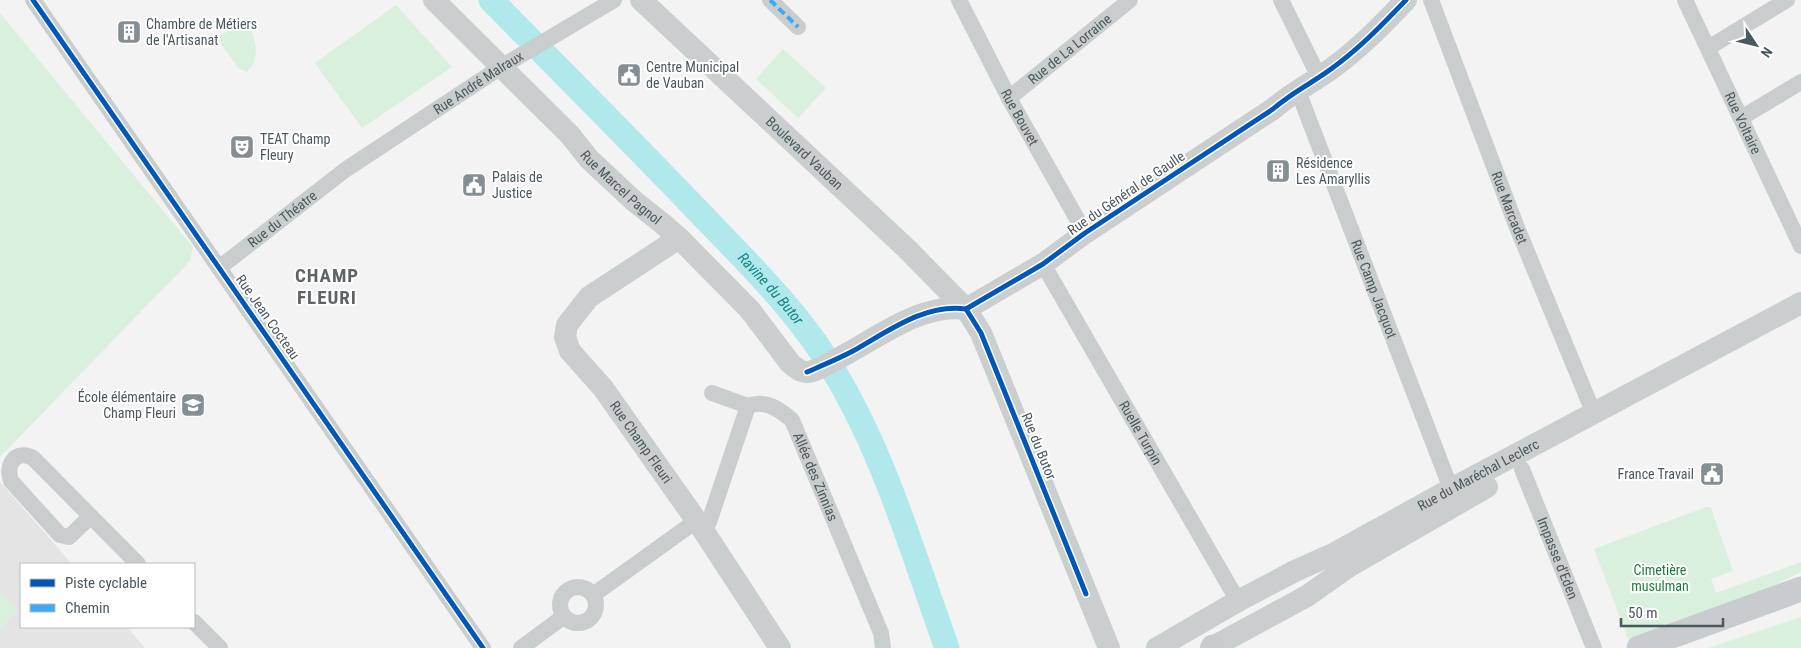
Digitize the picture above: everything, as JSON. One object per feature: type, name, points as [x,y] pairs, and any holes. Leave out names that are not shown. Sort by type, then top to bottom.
[{"type":"main road","name":"Rue Marcel Pagnol","points":[[434,0],[506,64],[589,159],[634,201],[671,231],[750,310],[790,363],[798,370],[808,372]]},
{"type":"main road","name":"Boulevard Vauban","points":[[641,0],[899,241],[966,309]]},
{"type":"main road","name":"Rue du Général de Gaulle","points":[[808,372],[852,351],[907,320],[954,307],[966,309],[1043,264],[1085,233],[1319,77],[1359,47],[1406,0]]},
{"type":"main road","name":"Rue Champ Fleuri","points":[[671,231],[647,258],[589,297],[567,325],[566,337],[570,351],[603,388],[698,524],[780,648]]},
{"type":"main road","name":"Rue du Général de Gaulle","points":[[907,320],[925,296],[928,272]]},
{"type":"main road","name":"Rue du Maréchal Leclerc","points":[[1157,648],[1238,601],[1295,571],[1335,553],[1801,302]]},
{"type":"main road","name":"Rue du Butor","points":[[966,309],[981,333],[1109,648]]},
{"type":"main road","name":"Rue du Maréchal Leclerc","points":[[1212,648],[1308,596],[1348,567],[1468,498],[1801,319]]},
{"type":"main road","points":[[1639,648],[1801,588]]},
{"type":"main road","points":[[1685,648],[1801,604]]},
{"type":"street","name":"Rue Jean Cocteau","points":[[33,0],[483,648]]},
{"type":"street","points":[[770,0],[798,27]]},
{"type":"street","name":"Rue Bouvet","points":[[959,0],[1009,98],[1085,233]]},
{"type":"street","name":"Rue de La Lorraine","points":[[1009,98],[1130,0]]},
{"type":"street","points":[[1281,0],[1319,77]]},
{"type":"street","name":"Rue Marcadet","points":[[1431,0],[1516,225],[1594,414]]},
{"type":"street","name":"Rue Voltaire","points":[[1685,0],[1801,246]]},
{"type":"street","points":[[1708,48],[1787,0]]},
{"type":"street","name":"Rue André Malraux","points":[[345,170],[506,64],[610,2]]},
{"type":"street","points":[[1741,118],[1801,82]]},
{"type":"street","name":"Rue Camp Jacquot","points":[[1298,90],[1451,489]]},
{"type":"street","name":"Rue du Théatre","points":[[219,268],[345,170]]},
{"type":"street","name":"Ruelle Turpin","points":[[1043,264],[1238,601]]},
{"type":"street","name":"Allée des Zinnias","points":[[712,393],[748,406],[756,402],[766,404],[780,410],[792,420],[880,633],[883,648]]},
{"type":"street","points":[[593,595],[698,524],[709,522],[748,406]]},
{"type":"street","points":[[90,517],[69,537],[60,536],[11,481],[8,473],[9,466],[22,455],[33,458],[137,563]]},
{"type":"street","name":"Impasse d'Eden","points":[[1522,468],[1594,648]]},
{"type":"street","points":[[580,587],[593,595],[596,609],[588,621],[579,624],[570,622],[563,617],[559,604],[561,597],[566,591],[580,587]]},
{"type":"street","points":[[521,648],[563,617]]},
{"type":"street","points":[[195,623],[220,648]]},
{"type":"street","points":[[1193,628],[1212,648]]},
{"type":"shaded area","points":[[0,482],[71,563],[20,563],[20,628],[128,628],[145,648],[0,648]]},
{"type":"green space","points":[[396,5],[452,67],[362,128],[315,63]]},
{"type":"green space","points":[[0,13],[193,247],[190,261],[0,457]]},
{"type":"green space","points":[[245,20],[252,33],[256,48],[254,62],[247,72],[238,68],[217,38]]},
{"type":"green space","points":[[783,49],[826,88],[798,118],[756,79]]},
{"type":"green space","name":"Cimetière musulman","points":[[1706,507],[1711,508],[1733,571],[1711,579],[1716,593],[1801,562],[1801,572],[1736,604],[1629,642],[1594,549]]},
{"type":"green space","points":[[0,592],[18,610],[0,630]]},
{"type":"green space","points":[[1801,617],[1801,648],[1708,648]]},
{"type":"waterway","name":"Ravine du Butor","points":[[491,0],[755,270],[791,311],[824,355],[855,410],[885,476],[899,510],[947,648]]},
{"type":"marked path","points":[[770,0],[798,27]]},
{"type":"cycle path","points":[[33,0],[483,648]]},
{"type":"cycle path","points":[[807,372],[847,354],[893,328],[921,315],[936,310],[966,309],[1043,264],[1085,233],[1331,69],[1361,45],[1406,0]]},
{"type":"cycle path","points":[[966,309],[981,333],[1086,594]]},
{"type":"place","name":"Chambre de Métiers de l'Artisanat","points":[[129,32]]},
{"type":"place","name":"Centre Municipal de Vauban","points":[[629,75]]},
{"type":"place","name":"TEAT Champ Fleury","points":[[242,147]]},
{"type":"place","name":"Résidence Les Amaryllis","points":[[1278,171]]},
{"type":"place","name":"Palais de Justice","points":[[474,185]]},
{"type":"place","name":"École élémentaire Champ Fleuri","points":[[193,405]]},
{"type":"place","name":"France Travail","points":[[1712,474]]},
{"type":"district","name":"CHAMP FLEURI","points":[[327,286]]}]
